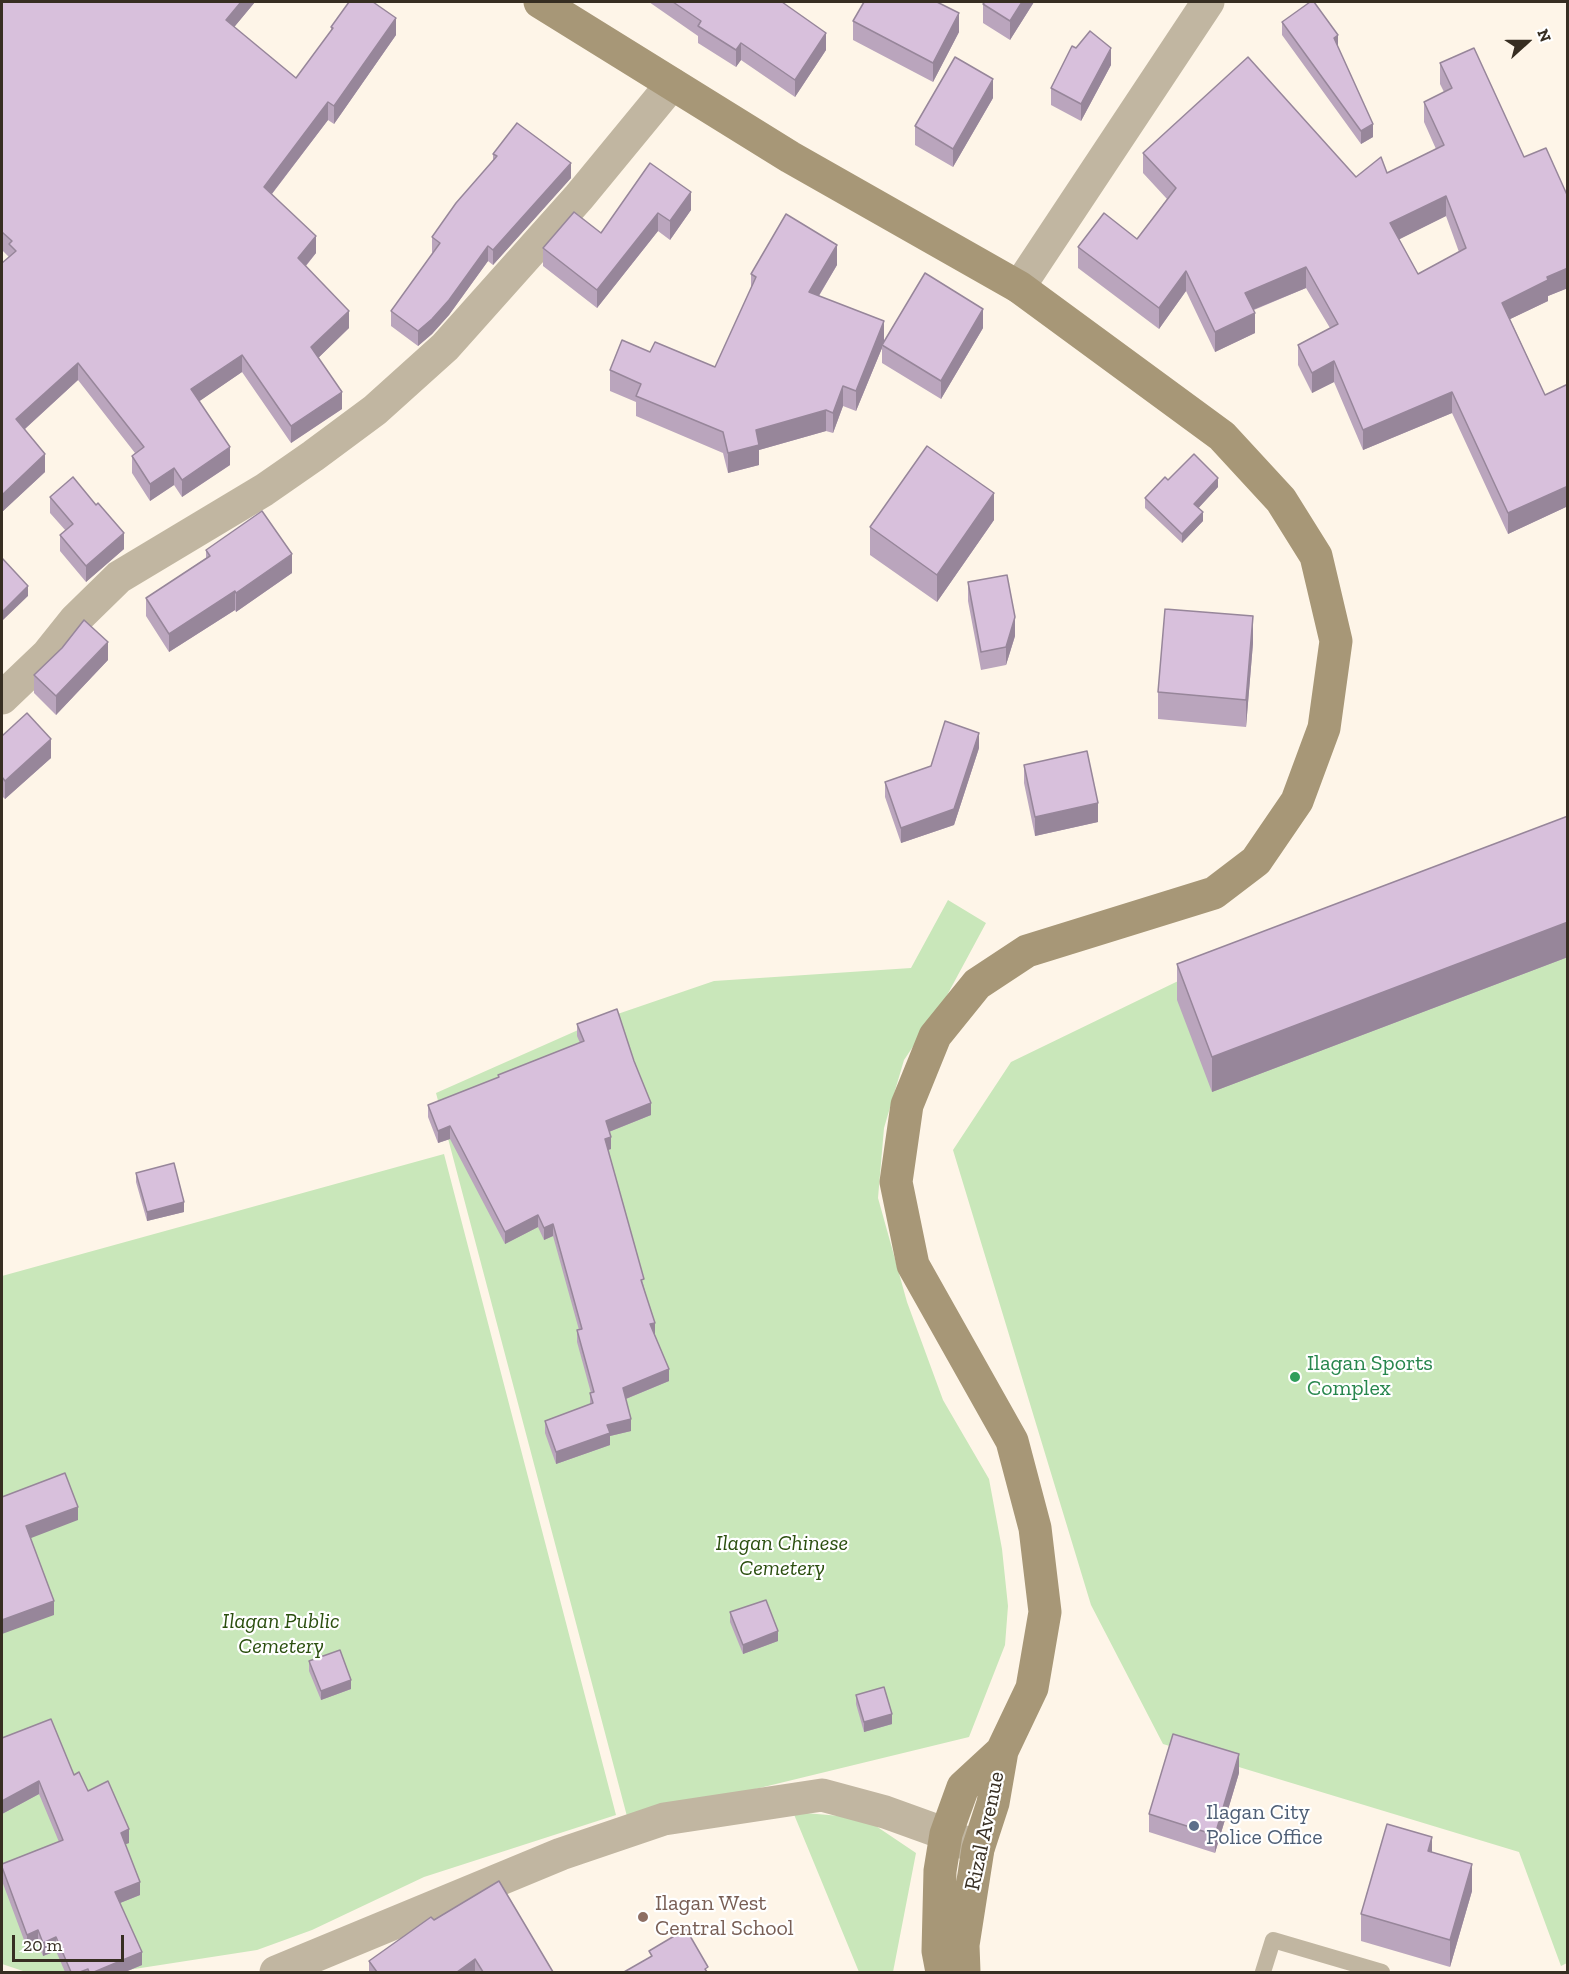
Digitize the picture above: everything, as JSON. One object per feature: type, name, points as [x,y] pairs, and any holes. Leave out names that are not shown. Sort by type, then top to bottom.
[{"type":"main road","points":[[540,2],[790,157],[1019,286],[1222,436],[1281,500],[1316,555],[1336,641],[1324,728],[1297,801],[1256,861],[1214,893],[1028,951],[977,984],[935,1036],[907,1105],[896,1182],[913,1265],[1012,1441],[1035,1528],[1045,1612],[1032,1688],[1002,1751]]},
{"type":"main road","name":"Rizal Avenue","points":[[942,1972],[938,1951],[940,1871],[946,1834],[963,1787],[1002,1751]]},
{"type":"main road","name":"Rizal Avenue","points":[[964,1972],[963,1945],[978,1849],[993,1803],[1002,1751]]},
{"type":"street","points":[[1019,286],[1208,2]]},
{"type":"street","points":[[2,698],[47,655],[75,620],[119,578],[264,490],[313,456],[375,410],[445,347],[579,197],[672,84]]},
{"type":"street","points":[[276,1972],[561,1854],[664,1819],[822,1795],[885,1812],[946,1834],[978,1849]]},
{"type":"lane","points":[[1263,1972],[1273,1940],[1382,1972]]},
{"type":"green space","name":"Ilagan Sports Complex","points":[[1567,829],[1567,1963],[1561,1966],[1519,1852],[1163,1744],[1091,1605],[953,1150],[1011,1062],[1304,920]]},
{"type":"green space","name":"Ilagan Chinese Cemetery","points":[[948,900],[986,923],[945,999],[904,1060],[884,1128],[878,1198],[907,1302],[943,1400],[989,1479],[1002,1549],[1008,1606],[1005,1645],[969,1737],[628,1820],[436,1093],[603,1019],[714,981],[911,968]]},
{"type":"green space","name":"Ilagan Public Cemetery","points":[[444,1154],[616,1815],[424,1877],[312,1930],[257,1950],[115,1972],[26,1972],[2,1964],[2,1276]]},
{"type":"green space","points":[[793,1812],[864,1818],[916,1853],[893,1972],[859,1972]]},
{"type":"building","points":[[2,2],[241,2],[226,20],[296,78],[349,2],[373,2],[396,18],[334,106],[328,102],[264,187],[316,236],[298,258],[349,311],[311,347],[342,392],[291,426],[242,355],[191,389],[230,447],[182,480],[174,468],[150,484],[132,456],[144,447],[78,363],[16,419],[45,454],[2,495],[2,263],[16,251],[9,244],[12,241],[2,232]]},
{"type":"building","points":[[673,2],[782,2],[826,33],[795,80],[741,43],[736,50],[698,26],[701,21]]},
{"type":"building","points":[[864,2],[937,2],[959,13],[933,63],[853,21]]},
{"type":"building","points":[[985,2],[1022,2],[1010,21],[983,4]]},
{"type":"building","points":[[1310,2],[1314,2],[1338,35],[1334,38],[1373,124],[1361,131],[1282,22]]},
{"type":"building","points":[[1090,31],[1111,48],[1081,104],[1051,88],[1072,46],[1076,48]]},
{"type":"building","points":[[1474,48],[1524,157],[1546,148],[1568,197],[1568,268],[1547,277],[1548,280],[1502,303],[1545,395],[1568,384],[1568,489],[1566,487],[1508,513],[1452,392],[1363,430],[1334,361],[1312,373],[1298,345],[1338,324],[1306,267],[1245,293],[1255,313],[1215,332],[1186,271],[1159,308],[1078,247],[1104,213],[1137,239],[1176,188],[1143,153],[1248,57],[1356,177],[1381,157],[1387,173],[1444,145],[1424,102],[1452,88],[1440,63]],"holes":[[[1446,196],[1466,248],[1418,274],[1390,223]]]},
{"type":"building","points":[[955,57],[993,79],[953,149],[915,126]]},
{"type":"building","points":[[517,123],[571,163],[493,250],[488,246],[449,300],[418,331],[391,311],[440,243],[432,237],[456,203],[497,156],[493,154]]},
{"type":"building","points":[[650,163],[691,192],[670,221],[658,213],[597,290],[543,248],[574,212],[601,233]]},
{"type":"building","points":[[786,214],[837,245],[809,292],[884,321],[856,391],[843,386],[833,413],[826,410],[756,430],[759,445],[728,453],[723,432],[636,396],[641,384],[610,370],[622,340],[650,352],[655,342],[715,367],[756,277],[751,274]]},
{"type":"building","points":[[925,273],[983,309],[941,381],[882,345]]},
{"type":"building","points":[[927,446],[994,493],[937,575],[870,527]]},
{"type":"building","points":[[1194,454],[1218,478],[1194,504],[1203,512],[1182,534],[1145,498],[1165,477],[1168,480]]},
{"type":"building","points":[[73,477],[96,505],[98,503],[124,533],[86,566],[60,535],[73,524],[50,497]]},
{"type":"building","points":[[262,511],[292,554],[236,593],[235,591],[169,634],[146,598],[210,556],[206,550]]},
{"type":"building","points":[[2,558],[28,586],[2,612]]},
{"type":"building","points":[[1007,575],[1015,617],[1006,647],[981,652],[968,582]]},
{"type":"building","points":[[1165,609],[1253,616],[1246,700],[1158,692]]},
{"type":"building","points":[[84,620],[108,642],[56,696],[34,675],[62,648]]},
{"type":"building","points":[[27,713],[51,739],[5,781],[2,777],[2,736]]},
{"type":"building","points":[[945,721],[979,733],[954,809],[901,828],[885,782],[931,766]]},
{"type":"building","points":[[1087,751],[1098,803],[1035,817],[1024,765]]},
{"type":"building","points":[[1568,816],[1568,922],[1212,1057],[1177,964]]},
{"type":"building","points":[[617,1009],[651,1103],[606,1121],[611,1137],[605,1139],[644,1279],[641,1280],[655,1323],[650,1324],[669,1369],[623,1388],[631,1419],[607,1425],[610,1433],[556,1452],[545,1421],[593,1403],[590,1393],[594,1392],[577,1330],[582,1329],[553,1224],[544,1228],[538,1215],[505,1232],[450,1126],[438,1131],[428,1105],[584,1041],[577,1024]]},
{"type":"building","points":[[174,1163],[184,1202],[147,1212],[136,1173]]},
{"type":"building","points":[[65,1473],[78,1507],[26,1526],[54,1601],[2,1620],[2,1497]]},
{"type":"building","points":[[766,1600],[778,1631],[743,1645],[730,1612]]},
{"type":"building","points":[[340,1650],[351,1680],[321,1691],[309,1661]]},
{"type":"building","points":[[884,1687],[892,1714],[864,1722],[856,1695]]},
{"type":"building","points":[[51,1719],[74,1775],[79,1772],[88,1791],[108,1781],[129,1829],[121,1833],[140,1882],[115,1892],[142,1952],[94,1972],[89,1972],[88,1969],[71,1972],[56,1937],[43,1943],[38,1930],[27,1935],[2,1867],[2,1864],[63,1840],[39,1781],[2,1801],[2,1738]]},
{"type":"building","points":[[1173,1734],[1239,1754],[1215,1835],[1149,1814]]},
{"type":"building","points":[[1387,1824],[1432,1837],[1428,1851],[1472,1864],[1450,1940],[1361,1914]]},
{"type":"building","points":[[499,1881],[553,1972],[483,1972],[475,1959],[457,1972],[377,1972],[369,1961],[431,1917],[434,1920]]},
{"type":"building","points":[[686,1929],[708,1967],[705,1969],[707,1972],[624,1972],[652,1956],[649,1951]]},
{"type":"place","name":"Ilagan Sports Complex","points":[[1295,1377]]},
{"type":"place","name":"Ilagan City Police Office","points":[[1194,1826]]},
{"type":"place","name":"Ilagan West Central School","points":[[643,1917]]}]
